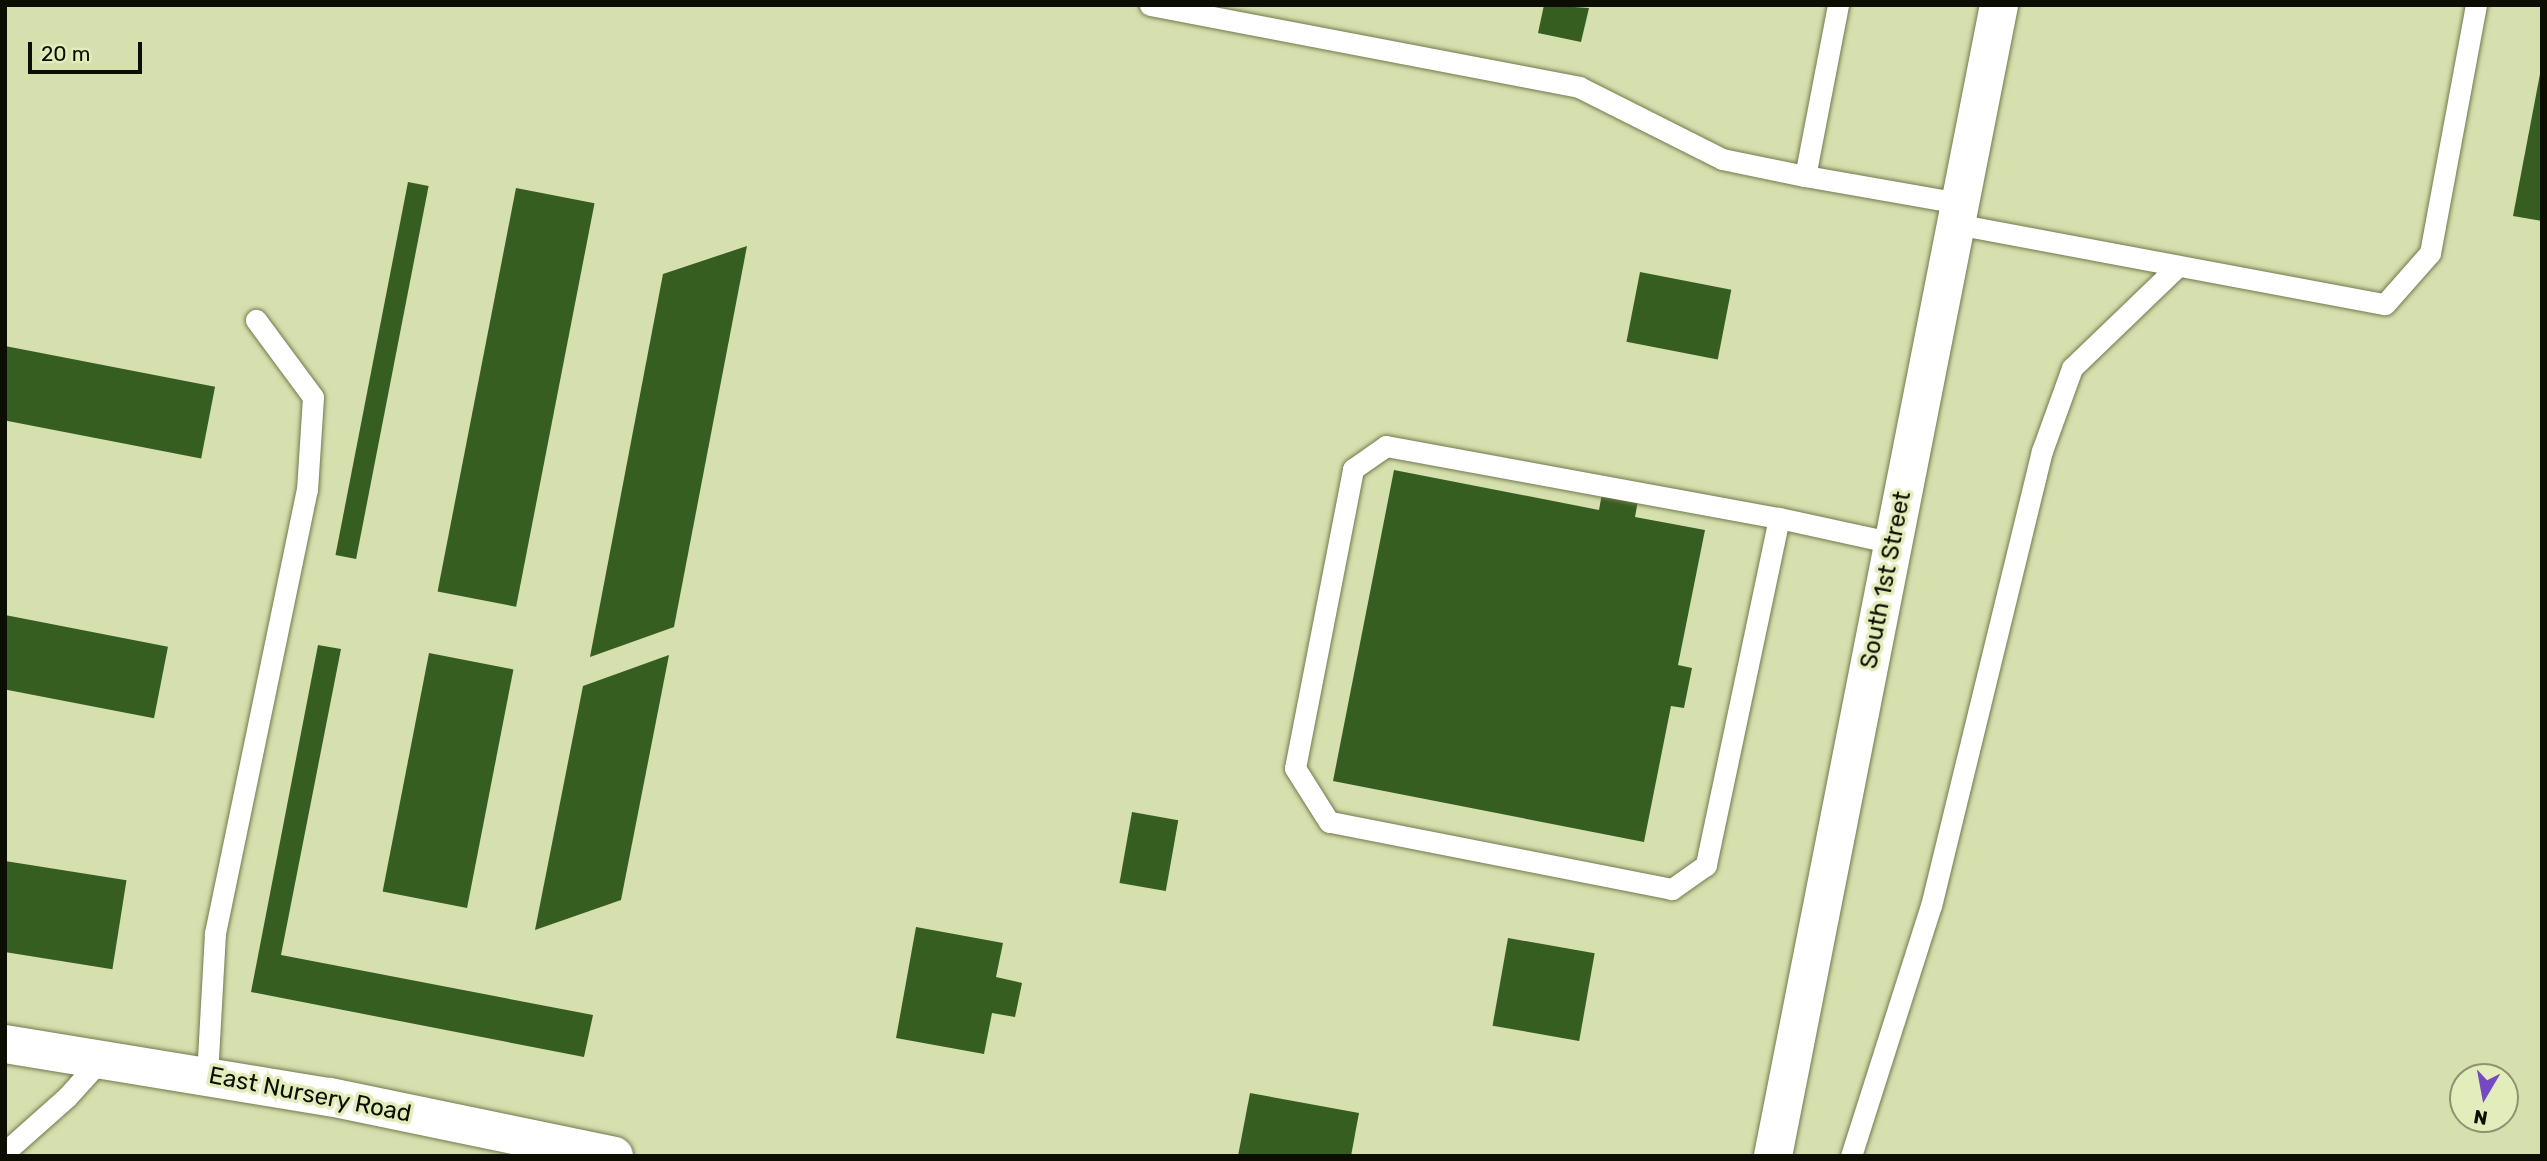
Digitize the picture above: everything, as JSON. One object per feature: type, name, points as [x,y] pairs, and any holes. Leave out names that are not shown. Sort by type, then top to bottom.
[{"type":"main road","name":"South 1st Street","points":[[1773,1156],[1999,5]]},
{"type":"main road","name":"East Nursery Road","points":[[5,1044],[103,1057],[207,1076],[614,1156]]},
{"type":"lane","points":[[1150,5],[1579,87],[1722,159],[1805,176],[2178,266],[2385,304],[2430,253],[2476,5]]},
{"type":"lane","points":[[1805,176],[1838,5]]},
{"type":"lane","points":[[1850,1156],[1931,906],[2042,451],[2072,368],[2178,266]]},
{"type":"lane","points":[[207,1076],[215,933],[308,477],[313,397],[256,320]]},
{"type":"lane","points":[[1779,518],[1706,865],[1672,889],[1329,822],[1295,768],[1353,469],[1385,446],[1779,518],[1894,543]]},
{"type":"lane","points":[[5,1152],[66,1097],[103,1057]]},
{"type":"building","points":[[1544,5],[1589,8],[1581,42],[1538,33]]},
{"type":"building","points":[[2542,74],[2542,221],[2513,216]]},
{"type":"building","points":[[408,182],[429,186],[356,559],[335,555]]},
{"type":"building","points":[[516,188],[595,203],[516,607],[438,591]]},
{"type":"building","points":[[747,246],[674,627],[590,657],[663,274]]},
{"type":"building","points":[[1640,272],[1731,290],[1718,359],[1626,342]]},
{"type":"building","points":[[5,346],[215,387],[201,458],[5,420]]},
{"type":"building","points":[[1394,470],[1599,510],[1603,488],[1639,495],[1635,517],[1705,530],[1678,665],[1692,668],[1684,708],[1671,706],[1644,842],[1333,781]]},
{"type":"building","points":[[5,615],[168,647],[154,718],[5,689]]},
{"type":"building","points":[[318,645],[341,649],[281,955],[593,1015],[584,1057],[251,992]]},
{"type":"building","points":[[429,653],[513,669],[467,908],[383,892]]},
{"type":"building","points":[[669,655],[621,900],[535,930],[583,686]]},
{"type":"building","points":[[1132,812],[1178,820],[1166,891],[1119,883]]},
{"type":"building","points":[[5,861],[126,880],[112,969],[5,952]]},
{"type":"building","points":[[916,927],[1003,943],[996,977],[1022,983],[1015,1017],[992,1013],[984,1054],[896,1038]]},
{"type":"building","points":[[1508,938],[1595,953],[1579,1041],[1493,1026]]},
{"type":"building","points":[[1250,1093],[1359,1113],[1351,1156],[1238,1156]]}]
